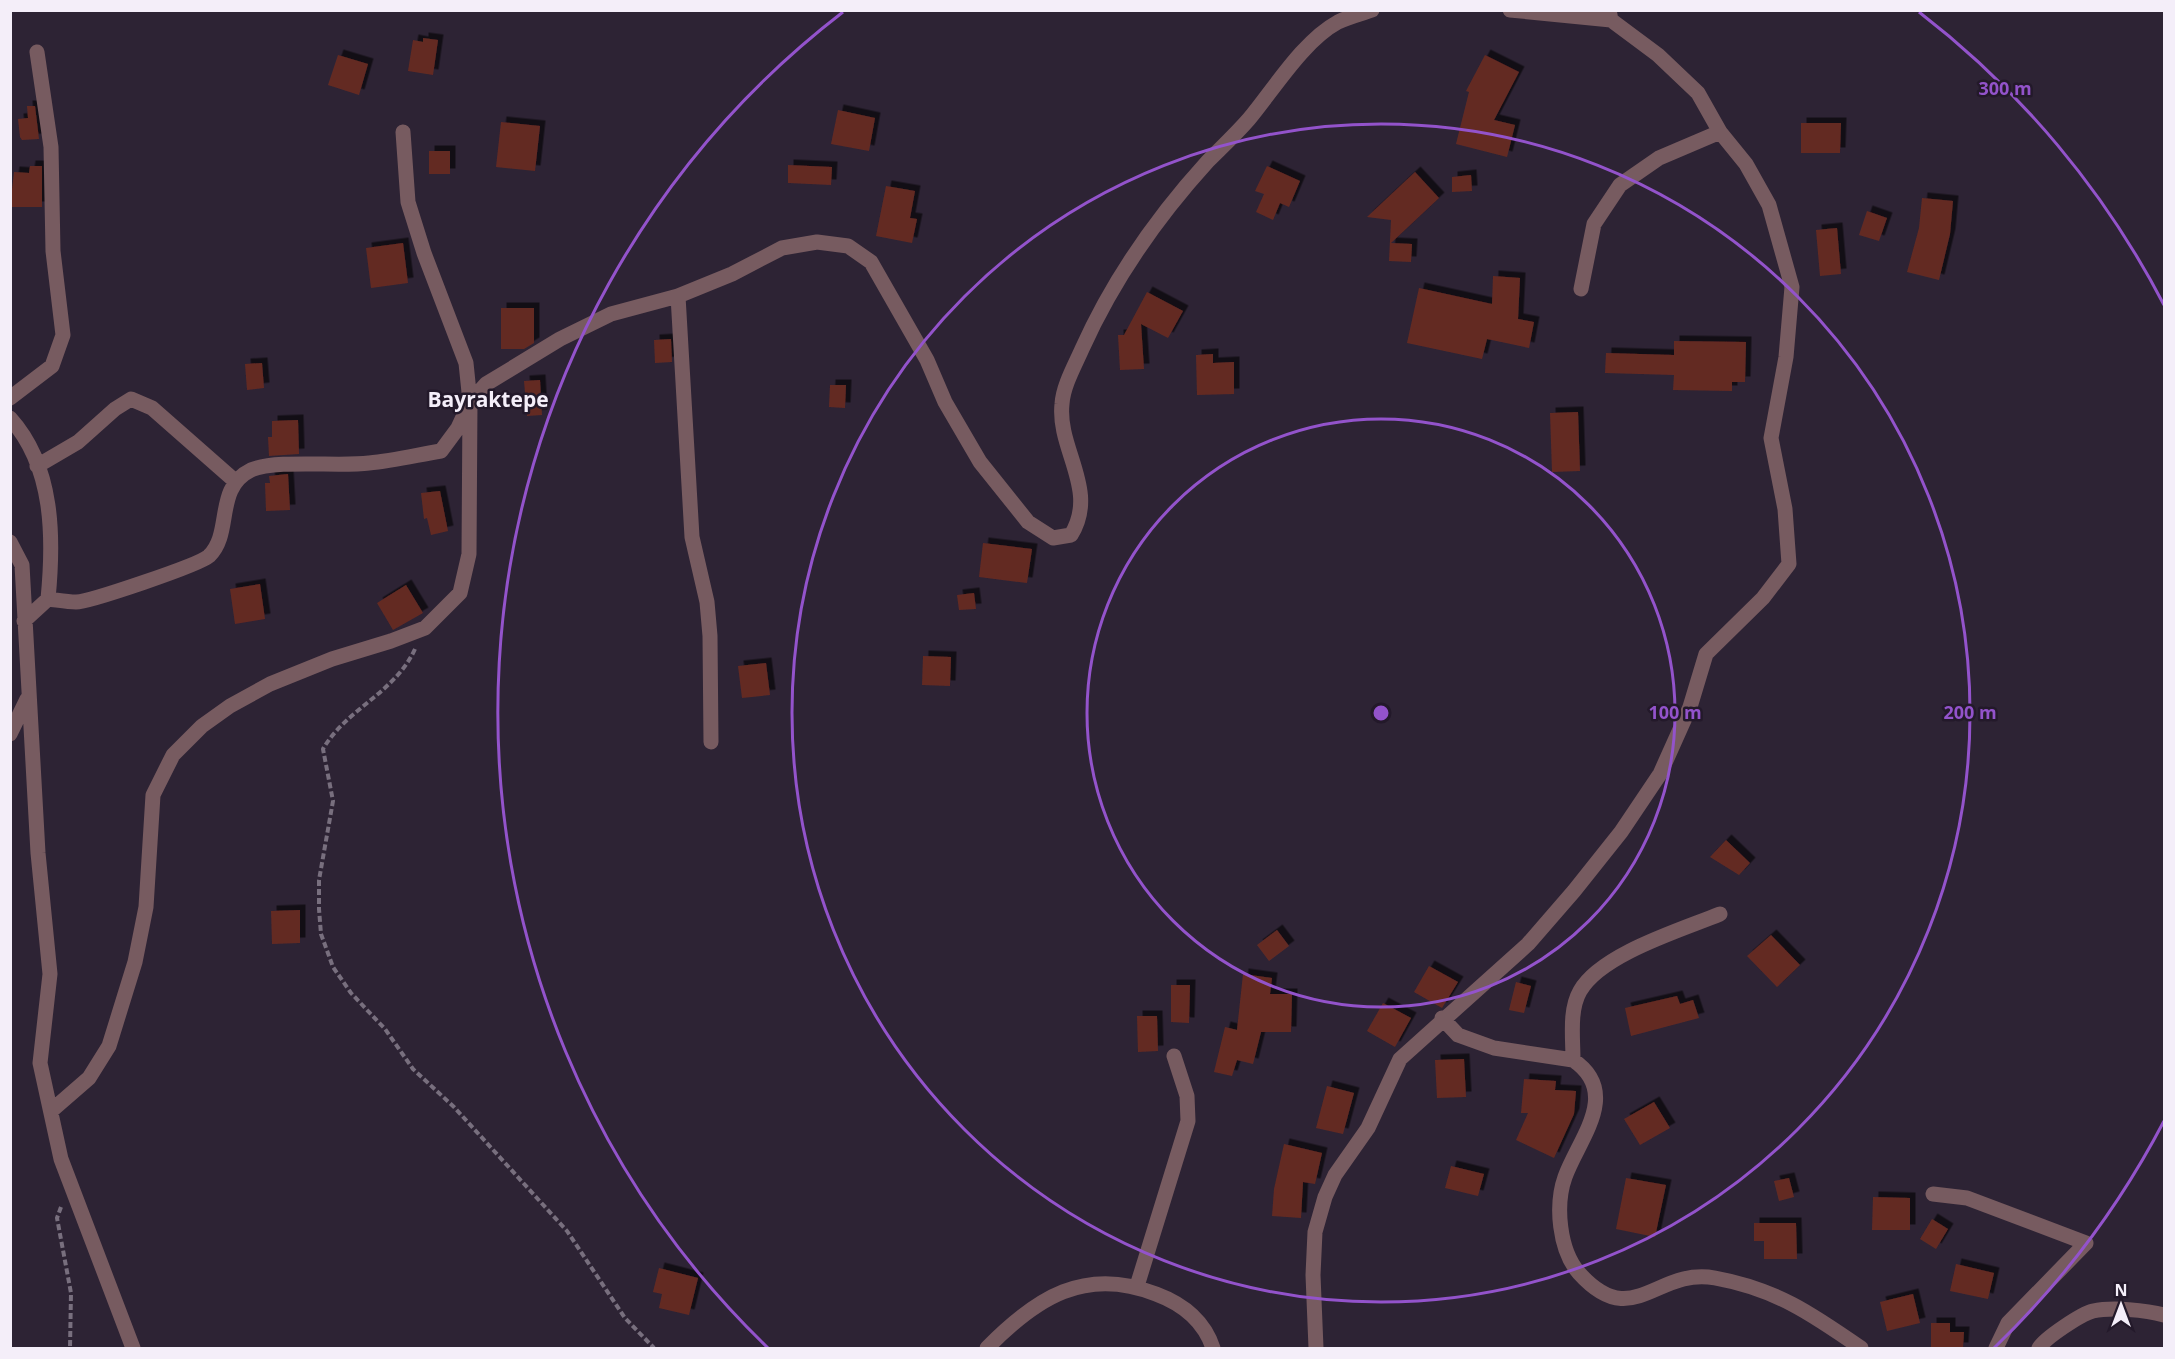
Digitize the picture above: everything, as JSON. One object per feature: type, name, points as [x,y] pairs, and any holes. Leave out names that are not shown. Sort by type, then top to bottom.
[{"type":"street","points":[[48,599],[77,602],[173,573],[208,556],[221,531],[227,499],[235,480],[253,469],[296,465],[369,464],[441,451],[458,428],[470,402],[486,384],[560,339],[611,314],[678,296],[732,274],[782,248],[817,242],[848,246],[871,262],[927,360],[945,402],[980,462],[1028,522],[1053,538],[1071,535],[1079,521],[1079,486],[1064,430],[1062,404],[1075,365],[1103,302],[1136,252],[1208,162],[1239,130],[1303,50],[1337,22],[1372,10]]},
{"type":"street","points":[[1316,1348],[1312,1275],[1315,1232],[1325,1197],[1335,1175],[1368,1128],[1400,1059],[1442,1018],[1527,944],[1574,891],[1621,832],[1660,774],[1690,706],[1706,654],[1763,598],[1788,564],[1785,509],[1771,438],[1786,357],[1792,287],[1768,205],[1746,164],[1720,132],[1698,93],[1658,55],[1610,15],[1510,10]]},
{"type":"street","points":[[10,398],[52,366],[63,336],[54,251],[51,147],[37,52]]},
{"type":"street","points":[[51,1111],[90,1078],[109,1046],[135,962],[146,907],[153,795],[173,755],[202,726],[230,706],[270,684],[332,659],[392,641],[425,627],[460,593],[469,554],[470,402],[466,363],[424,252],[408,202],[403,132]]},
{"type":"street","points":[[1581,289],[1594,224],[1620,185],[1659,158],[1720,132]]},
{"type":"street","points":[[678,296],[692,537],[707,602],[710,636],[711,742]]},
{"type":"street","points":[[37,466],[78,442],[115,409],[131,399],[152,408],[235,480]]},
{"type":"street","points":[[10,418],[21,430],[47,488],[52,558],[48,599],[24,621]]},
{"type":"street","points":[[10,542],[22,566],[38,853],[50,974],[40,1063],[61,1159],[133,1348]]},
{"type":"street","points":[[10,734],[28,696]]},
{"type":"street","points":[[1573,1060],[1574,1008],[1580,992],[1592,975],[1613,959],[1720,914]]},
{"type":"street","points":[[1442,1018],[1458,1035],[1494,1048],[1573,1060],[1582,1066],[1589,1076],[1595,1104],[1586,1136],[1565,1177],[1560,1202],[1570,1261],[1579,1273],[1601,1292],[1626,1299],[1639,1298],[1669,1282],[1690,1276],[1737,1283],[1777,1295],[1812,1314],[1861,1348]]},
{"type":"street","points":[[1137,1286],[1188,1121],[1187,1096],[1174,1056]]},
{"type":"street","points":[[1933,1194],[1967,1198],[2086,1243],[2008,1323],[1996,1348]]},
{"type":"street","points":[[987,1348],[1011,1323],[1037,1304],[1060,1292],[1088,1283],[1137,1286],[1167,1298],[1194,1316],[1208,1334],[1213,1348]]},
{"type":"street","points":[[2039,1348],[2044,1340],[2092,1311],[2148,1311],[2164,1315]]},
{"type":"path","points":[[425,627],[412,655],[387,689],[332,734],[323,749],[333,801],[319,880],[321,934],[333,967],[351,993],[386,1029],[413,1069],[454,1107],[567,1231],[625,1318],[654,1348]]},
{"type":"path","points":[[70,1181],[57,1218],[71,1293],[70,1348]]},
{"type":"building","points":[[423,38],[438,40],[433,75],[408,71],[413,40],[423,42]]},
{"type":"building","points":[[338,55],[368,64],[359,95],[328,85]]},
{"type":"building","points":[[1485,55],[1519,72],[1494,120],[1515,125],[1507,157],[1456,144],[1469,92],[1466,91]]},
{"type":"building","points":[[27,106],[35,106],[39,139],[22,140],[20,137],[18,119],[28,118]]},
{"type":"building","points":[[838,110],[875,118],[869,151],[831,144]]},
{"type":"building","points":[[501,122],[540,126],[535,171],[496,167]]},
{"type":"building","points":[[1801,123],[1841,123],[1840,153],[1801,153]]},
{"type":"building","points":[[429,151],[450,151],[450,174],[429,174]]},
{"type":"building","points":[[788,165],[832,167],[831,185],[788,183]]},
{"type":"building","points":[[30,166],[42,166],[42,207],[10,207],[14,172],[29,173]]},
{"type":"building","points":[[1267,166],[1300,181],[1289,207],[1280,203],[1273,220],[1256,212],[1264,194],[1255,191]]},
{"type":"building","points":[[1415,172],[1439,198],[1391,243],[1412,244],[1411,262],[1389,261],[1391,220],[1367,217]]},
{"type":"building","points":[[1471,175],[1472,191],[1452,192],[1452,177]]},
{"type":"building","points":[[886,186],[915,191],[910,218],[917,219],[912,243],[876,236]]},
{"type":"building","points":[[1922,198],[1953,201],[1950,234],[1939,280],[1907,272],[1919,228]]},
{"type":"building","points":[[1867,211],[1887,218],[1879,241],[1859,235]]},
{"type":"building","points":[[1837,228],[1841,274],[1820,276],[1816,230]]},
{"type":"building","points":[[403,243],[408,283],[371,288],[366,248]]},
{"type":"building","points":[[1493,276],[1520,278],[1518,319],[1534,322],[1529,348],[1487,339],[1482,359],[1407,343],[1419,288],[1492,304]]},
{"type":"building","points":[[1147,292],[1183,311],[1168,338],[1141,324],[1144,369],[1120,370],[1118,335],[1124,335]]},
{"type":"building","points":[[501,308],[534,308],[534,343],[524,349],[501,349]]},
{"type":"building","points":[[671,339],[672,362],[655,363],[654,340]]},
{"type":"building","points":[[1674,341],[1746,342],[1745,382],[1732,382],[1732,391],[1673,390],[1674,375],[1605,373],[1606,353],[1674,355]]},
{"type":"building","points":[[1213,354],[1213,363],[1234,362],[1234,394],[1197,395],[1196,355]]},
{"type":"building","points":[[262,363],[264,388],[247,390],[245,364]]},
{"type":"building","points":[[540,380],[542,415],[527,416],[524,381]]},
{"type":"building","points":[[830,385],[846,385],[845,408],[829,407]]},
{"type":"building","points":[[1578,412],[1580,471],[1552,472],[1550,413]]},
{"type":"building","points":[[298,420],[299,454],[269,456],[268,437],[272,437],[272,421]]},
{"type":"building","points":[[288,474],[290,510],[266,511],[265,483],[270,483],[269,476]]},
{"type":"building","points":[[440,491],[448,531],[431,535],[427,518],[424,519],[421,493]]},
{"type":"building","points":[[983,543],[1032,549],[1027,583],[979,577]]},
{"type":"building","points":[[260,584],[265,619],[235,624],[230,589]]},
{"type":"building","points":[[406,585],[423,613],[393,630],[377,603]]},
{"type":"building","points":[[974,593],[976,609],[959,610],[957,595]]},
{"type":"building","points":[[923,656],[951,657],[950,686],[922,685]]},
{"type":"building","points":[[766,663],[770,695],[742,698],[738,666]]},
{"type":"building","points":[[1726,840],[1750,863],[1739,875],[1710,857]]},
{"type":"building","points":[[300,910],[300,943],[272,944],[271,911]]},
{"type":"building","points":[[1277,930],[1289,946],[1269,961],[1257,945]]},
{"type":"building","points":[[1771,935],[1800,965],[1777,987],[1747,956]]},
{"type":"building","points":[[1429,966],[1458,982],[1442,1008],[1414,992]]},
{"type":"building","points":[[1243,974],[1272,978],[1270,994],[1292,994],[1291,1032],[1261,1032],[1253,1064],[1237,1060],[1232,1076],[1214,1072],[1225,1027],[1237,1030]]},
{"type":"building","points":[[1516,982],[1531,986],[1524,1013],[1509,1010]]},
{"type":"building","points":[[1171,985],[1190,985],[1189,1023],[1171,1022]]},
{"type":"building","points":[[1677,996],[1680,1004],[1693,1000],[1699,1018],[1631,1036],[1625,1008]]},
{"type":"building","points":[[1383,1003],[1411,1018],[1395,1047],[1367,1031]]},
{"type":"building","points":[[1137,1016],[1157,1016],[1158,1051],[1138,1052]]},
{"type":"building","points":[[1464,1059],[1466,1097],[1437,1098],[1435,1060]]},
{"type":"building","points":[[1524,1079],[1556,1081],[1555,1090],[1576,1091],[1574,1114],[1554,1158],[1516,1140],[1528,1113],[1521,1113]]},
{"type":"building","points":[[1327,1086],[1354,1093],[1343,1134],[1316,1128]]},
{"type":"building","points":[[1654,1102],[1670,1128],[1640,1145],[1624,1119]]},
{"type":"building","points":[[1284,1144],[1322,1153],[1315,1184],[1303,1182],[1301,1218],[1272,1216],[1274,1189]]},
{"type":"building","points":[[1451,1166],[1484,1174],[1478,1196],[1445,1188]]},
{"type":"building","points":[[1626,1178],[1666,1185],[1655,1237],[1616,1229]]},
{"type":"building","points":[[1789,1178],[1794,1197],[1779,1201],[1774,1181]]},
{"type":"building","points":[[1873,1197],[1910,1198],[1910,1230],[1872,1230]]},
{"type":"building","points":[[1932,1219],[1948,1229],[1936,1249],[1920,1239]]},
{"type":"building","points":[[1754,1223],[1796,1223],[1797,1259],[1764,1259],[1764,1241],[1754,1241]]},
{"type":"building","points":[[1956,1264],[1994,1273],[1988,1299],[1950,1291]]},
{"type":"building","points":[[659,1268],[698,1278],[689,1315],[659,1308],[662,1294],[653,1292]]},
{"type":"building","points":[[1913,1294],[1920,1323],[1887,1331],[1880,1302]]},
{"type":"building","points":[[1931,1323],[1950,1323],[1950,1332],[1964,1332],[1963,1348],[1931,1348]]},
{"type":"district","name":"Bayraktepe","points":[[488,399]]}]
